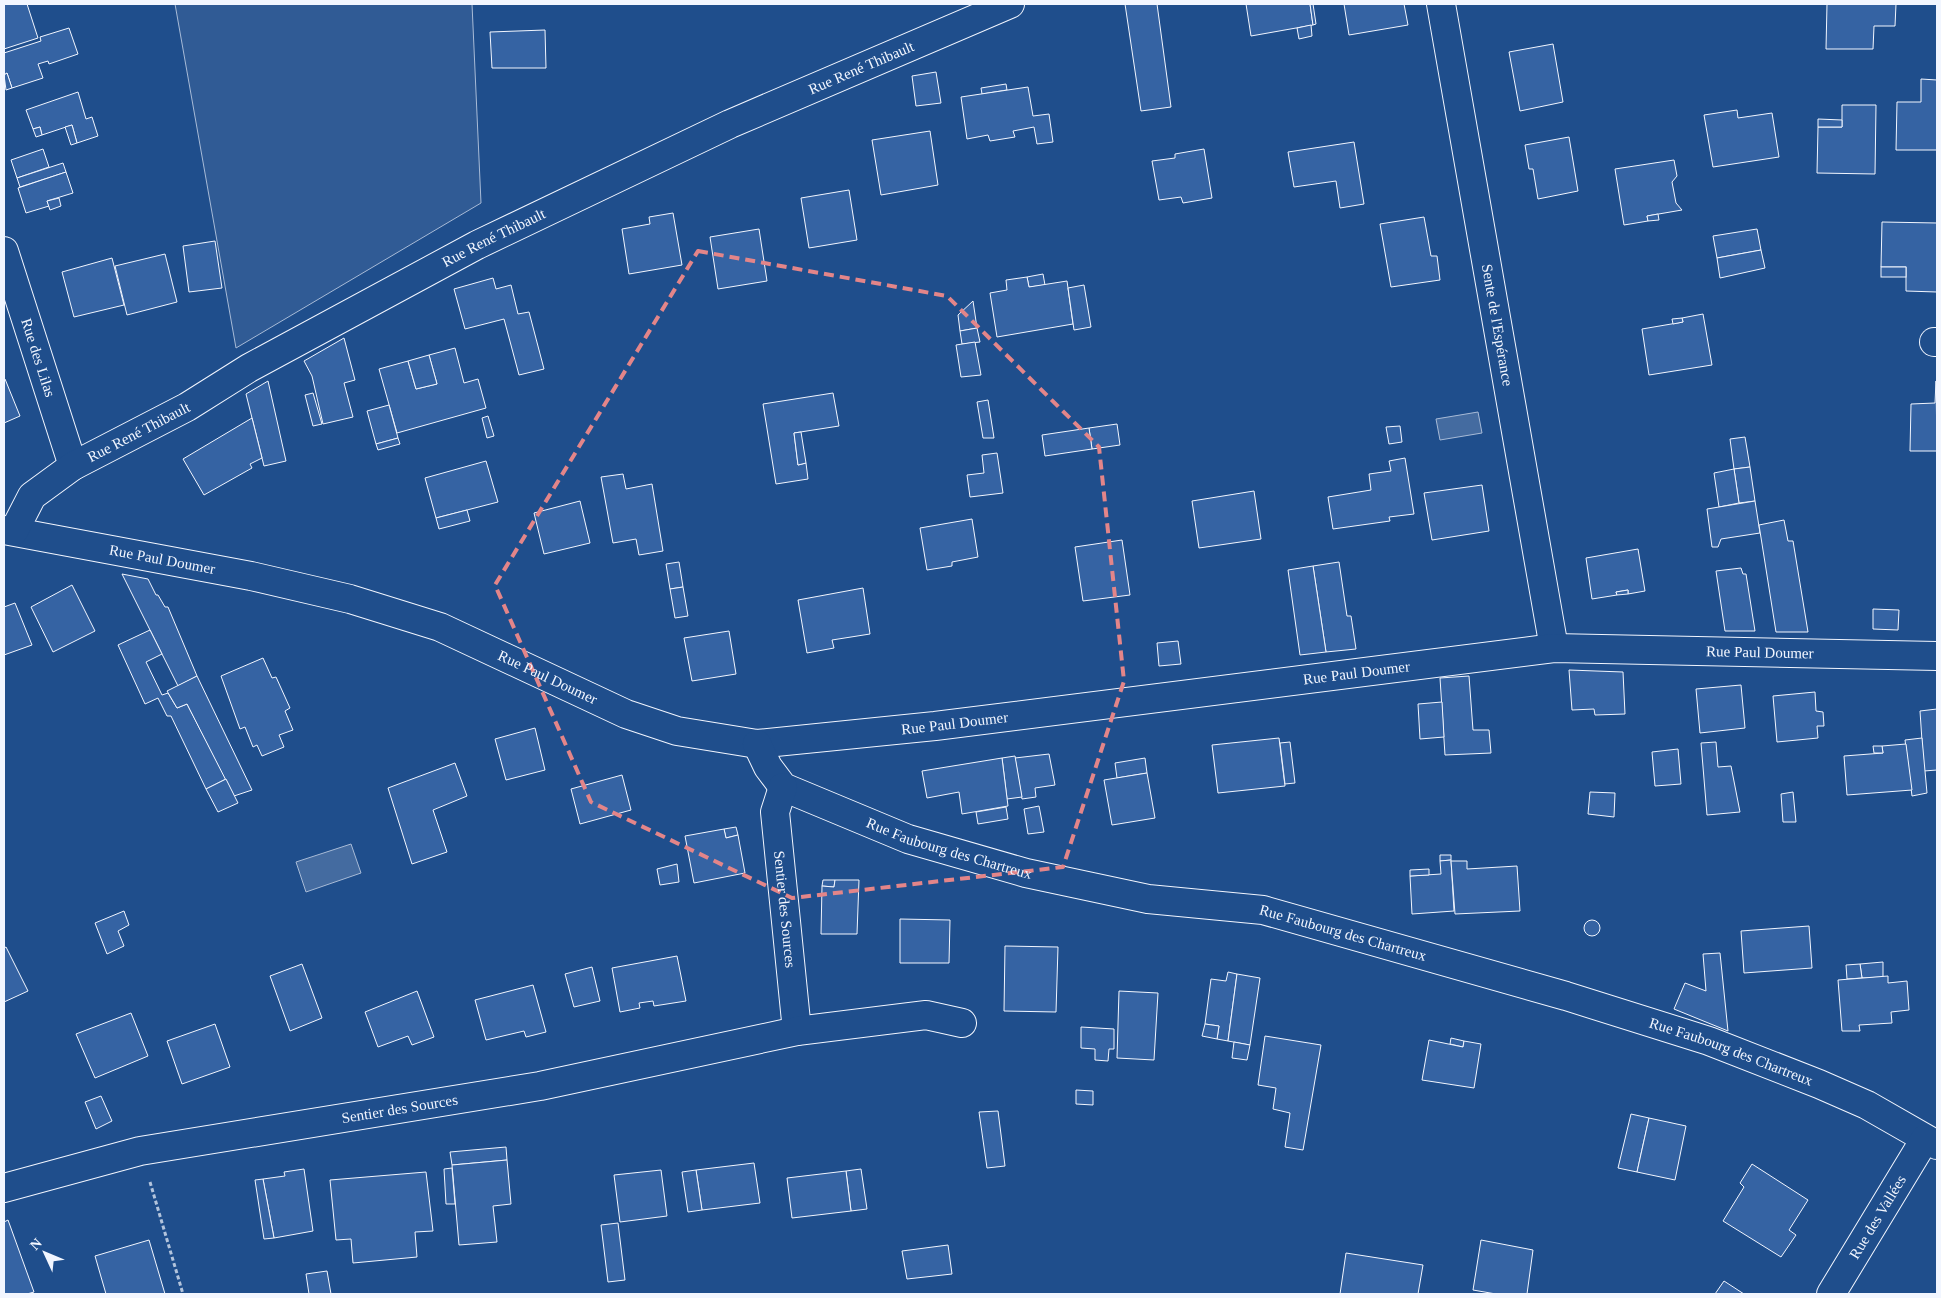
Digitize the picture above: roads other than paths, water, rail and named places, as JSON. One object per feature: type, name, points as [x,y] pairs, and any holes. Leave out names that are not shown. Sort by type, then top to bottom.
[{"type":"street","name":"Rue René Thibault","points":[[9,530],[32,496],[73,466],[187,407],[249,368],[477,245],[730,124],[1010,4]]},
{"type":"street","name":"Sente de l'Espérance","points":[[1441,4],[1554,648]]},
{"type":"street","name":"Rue des Lilas","points":[[4,251],[73,466]]},
{"type":"street","name":"Rue Paul Doumer","points":[[9,530],[251,576],[350,599],[440,627],[626,714],[677,731],[757,744],[935,726],[1554,648],[1937,656]]},
{"type":"street","points":[[757,744],[768,767],[783,787]]},
{"type":"street","name":"Sentier des Sources","points":[[783,787],[776,812],[797,1031]]},
{"type":"street","name":"Rue Faubourg des Chartreux","points":[[783,787],[908,839],[1026,873],[1148,899],[1263,910],[1566,996],[1709,1040],[1867,1105],[1931,1142]]},
{"type":"street","name":"Sentier des Sources","points":[[4,1188],[140,1150],[540,1086],[797,1031],[926,1015],[962,1023]]},
{"type":"street","name":"Rue des Vallées","points":[[1831,1294],[1931,1142]]}]
